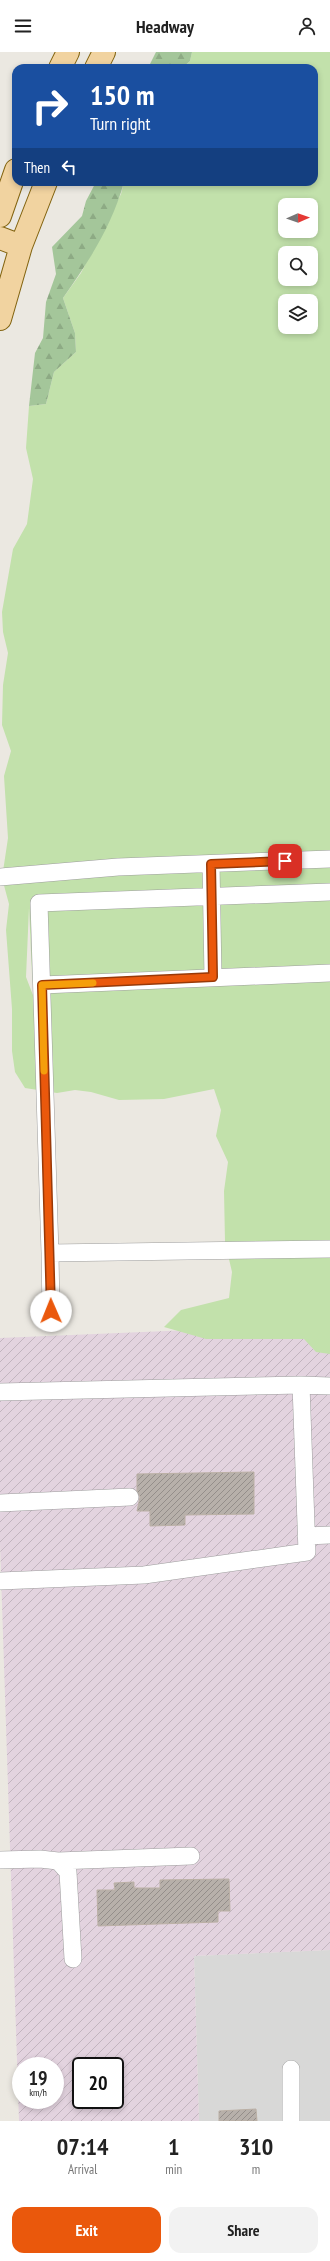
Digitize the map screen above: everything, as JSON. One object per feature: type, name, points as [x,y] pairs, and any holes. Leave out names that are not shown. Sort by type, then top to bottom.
[{"type":"main road","points":[[62,64],[68,52]]},
{"type":"main road","points":[[98,64],[104,52]]},
{"type":"main road","points":[[0,216],[12,182]]},
{"type":"main road","points":[[0,319],[21,246],[44,186]]},
{"type":"main road","points":[[0,238],[21,246]]},
{"type":"street","points":[[0,878],[118,867],[330,860]]},
{"type":"street","points":[[211,864],[213,977]]},
{"type":"street","points":[[51,1311],[39,903],[330,892]]},
{"type":"street","points":[[42,985],[330,973]]},
{"type":"street","points":[[50,1253],[330,1250]]},
{"type":"street","points":[[0,1581],[144,1575],[307,1552],[301,1385]]},
{"type":"street","points":[[0,1392],[301,1385],[330,1386]]},
{"type":"street","points":[[0,1503],[130,1497]]},
{"type":"street","points":[[306,1536],[330,1536]]},
{"type":"street","points":[[0,1860],[40,1859],[58,1861],[191,1856]]},
{"type":"street","points":[[58,1861],[68,1872],[73,1958]]},
{"type":"street","points":[[291,2070],[291,2121]]},
{"type":"shaded area","points":[[330,1324],[330,1950],[194,1956],[199,2121],[19,2121],[19,2109],[64,2109],[64,2057],[17,2057],[0,1543],[0,1338]]},
{"type":"shaded area","points":[[330,1950],[330,2121],[199,2121],[194,1956]]},
{"type":"green space","points":[[156,52],[192,52],[190,61],[187,64],[150,64]]},
{"type":"green space","points":[[192,52],[330,52],[330,1354],[316,1352],[304,1339],[206,1339],[164,1327],[181,1310],[229,1298],[232,1272],[225,1242],[224,1191],[228,1162],[216,1136],[221,1110],[214,1089],[164,1099],[119,1100],[91,1092],[75,1090],[57,1093],[25,1088],[15,1072],[12,1051],[12,1009],[6,930],[9,904],[2,878],[8,838],[4,776],[11,751],[2,725],[3,685],[8,653],[3,632],[2,612],[13,549],[27,524],[33,479],[26,448],[29,406],[46,404],[54,372],[76,352],[75,333],[63,298],[81,273],[121,194],[123,186],[318,186],[318,64],[187,64],[190,61]],"holes":[[[29,908],[32,975],[36,1003],[26,977]]]},
{"type":"green space","points":[[94,186],[123,186],[113,213],[99,243],[63,298],[75,333],[76,352],[54,372],[46,404],[29,406],[35,353],[43,338],[46,302],[56,274],[52,247],[82,216],[86,201]]},
{"type":"building","points":[[254,1472],[254,1514],[185,1515],[185,1525],[150,1526],[150,1511],[137,1511],[140,1497],[137,1491],[137,1474]]},
{"type":"building","points":[[229,1879],[230,1911],[218,1911],[218,1922],[98,1926],[97,1890],[115,1890],[114,1883],[134,1882],[134,1888],[160,1888],[160,1880]]},
{"type":"building","points":[[256,2109],[257,2121],[219,2121],[219,2111]]},
{"type":"slow traffic","points":[[44,1071],[42,985],[93,983]]},
{"type":"route","points":[[51,1311],[42,985],[213,977],[211,864],[285,861]]}]
